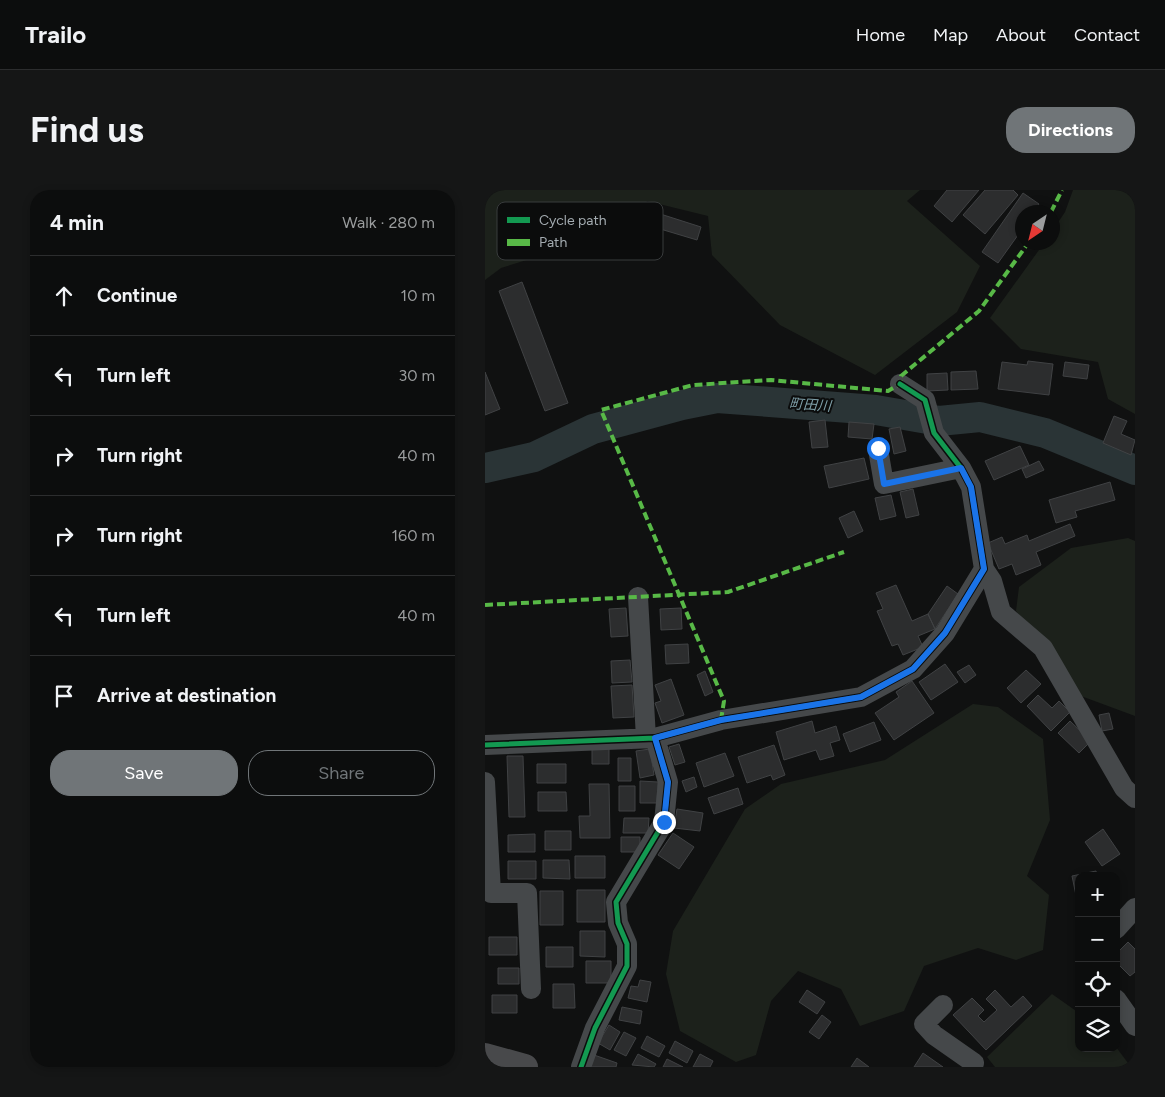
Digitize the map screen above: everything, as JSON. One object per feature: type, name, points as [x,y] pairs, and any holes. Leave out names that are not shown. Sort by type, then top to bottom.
[{"type":"main road","points":[[485,1056],[525,1067]]},
{"type":"street","points":[[900,384],[925,400],[935,432],[961,468],[971,487],[984,569],[992,581],[1001,612],[1043,648],[1124,788],[1135,798]]},
{"type":"street","points":[[878,448],[884,484],[961,468]]},
{"type":"street","points":[[485,745],[650,738],[721,720],[861,697],[913,669],[945,633],[984,569]]},
{"type":"street","points":[[581,1067],[595,1028],[627,966],[627,944],[618,923],[616,902],[664,822],[668,782],[650,738],[638,597]]},
{"type":"street","points":[[485,782],[491,893],[527,893],[531,988]]},
{"type":"street","points":[[1120,925],[1135,908]]},
{"type":"street","points":[[943,1005],[924,1024],[934,1035],[974,1063],[971,1067]]},
{"type":"street","points":[[1120,1005],[1135,1026]]},
{"type":"shaded area","points":[[485,190],[920,190],[907,201],[980,266],[957,312],[875,375],[780,325],[712,255],[708,216],[663,205],[663,202],[497,202],[497,260],[527,260],[501,268],[485,280]]},
{"type":"shaded area","points":[[1073,190],[1135,190],[1135,414],[1108,399],[1098,362],[1021,349],[990,318],[1039,250],[1060,250],[1060,220],[1065,212]]},
{"type":"shaded area","points":[[1128,538],[1135,541],[1135,716],[1081,696],[1016,611],[1019,587],[1071,548]]},
{"type":"shaded area","points":[[973,704],[998,707],[1043,739],[1050,820],[1027,876],[1049,895],[1043,950],[1016,960],[978,948],[924,966],[904,1011],[860,1026],[841,989],[798,971],[771,1001],[756,1055],[736,1062],[680,1031],[666,974],[673,931],[745,809],[781,784],[885,760]]},
{"type":"shaded area","points":[[1052,994],[1075,1010],[1075,1052],[1120,1052],[1131,1067],[995,1067],[987,1057]]},
{"type":"building","points":[[947,190],[979,190],[952,222],[934,206]]},
{"type":"building","points":[[985,190],[1013,190],[1018,195],[985,234],[963,215]]},
{"type":"building","points":[[1023,193],[1039,204],[1015,205],[1015,239],[998,263],[982,252]]},
{"type":"building","points":[[663,215],[701,227],[697,240],[663,230]]},
{"type":"building","points":[[522,282],[568,403],[545,411],[499,291]]},
{"type":"building","points":[[1028,361],[1053,364],[1049,395],[998,389],[1002,362],[1027,365]]},
{"type":"building","points":[[1065,362],[1089,365],[1087,379],[1063,376]]},
{"type":"building","points":[[976,371],[978,389],[951,390],[951,372]]},
{"type":"building","points":[[485,372],[500,409],[485,415]]},
{"type":"building","points":[[947,373],[948,390],[927,391],[927,374]]},
{"type":"building","points":[[1114,416],[1127,421],[1121,434],[1135,440],[1131,455],[1103,443]]},
{"type":"building","points":[[825,420],[828,447],[812,448],[809,422]]},
{"type":"building","points":[[849,422],[874,424],[872,439],[848,437]]},
{"type":"building","points":[[900,427],[906,451],[894,454],[889,429]]},
{"type":"building","points":[[1020,446],[1029,465],[994,480],[985,461]]},
{"type":"building","points":[[864,458],[869,479],[829,488],[824,466]]},
{"type":"building","points":[[1039,461],[1044,470],[1026,478],[1022,469]]},
{"type":"building","points":[[1110,482],[1115,500],[1075,511],[1077,517],[1056,523],[1049,500]]},
{"type":"building","points":[[913,489],[919,515],[906,518],[900,492]]},
{"type":"building","points":[[891,495],[896,516],[880,520],[875,498]]},
{"type":"building","points":[[854,511],[863,531],[848,538],[839,518]]},
{"type":"building","points":[[1070,524],[1075,536],[1036,552],[1041,565],[1016,575],[1012,564],[999,569],[988,543],[1002,537],[1005,544],[1027,535],[1029,541]]},
{"type":"building","points":[[896,585],[912,621],[928,614],[935,629],[918,636],[923,647],[903,655],[898,644],[892,646],[877,611],[883,609],[876,593]]},
{"type":"building","points":[[947,586],[958,594],[935,629],[928,614]]},
{"type":"building","points":[[626,608],[628,636],[611,637],[609,609]]},
{"type":"building","points":[[681,608],[682,629],[661,630],[660,609]]},
{"type":"building","points":[[688,644],[689,663],[666,664],[665,645]]},
{"type":"building","points":[[630,660],[632,682],[612,683],[611,661]]},
{"type":"building","points":[[945,664],[958,682],[931,700],[919,682]]},
{"type":"building","points":[[969,665],[976,675],[965,683],[957,672]]},
{"type":"building","points":[[1026,670],[1041,684],[1021,703],[1007,688]]},
{"type":"building","points":[[705,671],[713,692],[705,696],[697,675]]},
{"type":"building","points":[[671,679],[684,715],[662,723],[655,703],[661,701],[655,685]]},
{"type":"building","points":[[912,681],[934,713],[894,740],[875,713],[899,697],[896,692]]},
{"type":"building","points":[[632,685],[634,717],[613,718],[611,686]]},
{"type":"building","points":[[1038,695],[1052,708],[1059,701],[1070,712],[1051,731],[1027,706]]},
{"type":"building","points":[[1109,713],[1113,729],[1102,731],[1099,715]]},
{"type":"building","points":[[812,721],[815,733],[836,726],[840,740],[830,743],[834,756],[820,760],[816,750],[784,760],[776,732]]},
{"type":"building","points":[[1070,721],[1091,741],[1079,753],[1058,733]]},
{"type":"building","points":[[874,722],[881,740],[850,752],[843,734]]},
{"type":"building","points":[[679,744],[685,762],[675,765],[669,747]]},
{"type":"building","points":[[774,745],[785,775],[773,780],[771,775],[747,783],[738,757]]},
{"type":"building","points":[[592,749],[609,749],[609,764],[592,764]]},
{"type":"building","points":[[650,749],[654,775],[640,778],[636,751]]},
{"type":"building","points":[[725,753],[734,776],[704,787],[696,763]]},
{"type":"building","points":[[507,756],[523,756],[525,817],[509,817]]},
{"type":"building","points":[[618,758],[631,758],[631,781],[618,781]]},
{"type":"building","points":[[537,764],[566,764],[566,783],[537,783]]},
{"type":"building","points":[[694,777],[697,787],[686,792],[682,781]]},
{"type":"building","points":[[640,781],[658,782],[657,803],[640,803]]},
{"type":"building","points":[[589,784],[609,784],[610,838],[580,838],[579,816],[590,816]]},
{"type":"building","points":[[619,786],[635,786],[635,811],[619,811]]},
{"type":"building","points":[[738,788],[743,804],[714,814],[708,798]]},
{"type":"building","points":[[538,792],[566,792],[567,811],[538,811]]},
{"type":"building","points":[[677,809],[703,813],[700,831],[674,828]]},
{"type":"building","points":[[624,818],[649,818],[648,833],[623,833]]},
{"type":"building","points":[[1103,829],[1120,854],[1102,866],[1085,842]]},
{"type":"building","points":[[545,831],[571,831],[571,850],[545,850]]},
{"type":"building","points":[[673,833],[694,847],[679,869],[658,855]]},
{"type":"building","points":[[535,834],[535,852],[508,852],[508,835]]},
{"type":"building","points":[[621,837],[640,837],[640,852],[621,852]]},
{"type":"building","points":[[575,856],[605,856],[605,878],[575,878]]},
{"type":"building","points":[[543,860],[569,860],[570,879],[543,878]]},
{"type":"building","points":[[508,861],[536,861],[536,879],[508,879]]},
{"type":"building","points":[[1075,875],[1075,891],[1072,876]]},
{"type":"building","points":[[577,890],[605,890],[605,922],[577,922]]},
{"type":"building","points":[[540,891],[563,891],[563,925],[540,925]]},
{"type":"building","points":[[580,931],[605,931],[605,957],[580,956]]},
{"type":"building","points":[[489,937],[517,937],[517,955],[489,955]]},
{"type":"building","points":[[1128,942],[1135,949],[1135,972],[1130,976],[1120,966],[1120,950]]},
{"type":"building","points":[[546,947],[573,947],[573,967],[546,967]]},
{"type":"building","points":[[586,961],[611,961],[611,983],[586,983]]},
{"type":"building","points":[[498,968],[519,968],[519,984],[498,984]]},
{"type":"building","points":[[640,980],[651,982],[647,1002],[628,998],[631,986],[638,987]]},
{"type":"building","points":[[553,984],[574,984],[575,1008],[553,1008]]},
{"type":"building","points":[[807,990],[825,1002],[817,1014],[799,1002]]},
{"type":"building","points":[[995,990],[1011,1007],[1023,996],[1032,1006],[986,1050],[953,1015],[972,998],[984,1010],[978,1016],[984,1022],[997,1010],[986,999]]},
{"type":"building","points":[[492,995],[517,995],[517,1013],[492,1013]]},
{"type":"building","points":[[622,1007],[642,1011],[640,1024],[619,1020]]},
{"type":"building","points":[[822,1015],[831,1022],[819,1039],[809,1032]]},
{"type":"building","points":[[609,1025],[620,1032],[610,1050],[598,1043]]},
{"type":"building","points":[[624,1032],[636,1038],[626,1056],[614,1050]]},
{"type":"building","points":[[647,1036],[665,1046],[659,1057],[641,1048]]},
{"type":"building","points":[[675,1041],[693,1051],[687,1063],[669,1053]]},
{"type":"building","points":[[923,1053],[943,1067],[914,1067]]},
{"type":"building","points":[[638,1054],[656,1064],[654,1067],[632,1065]]},
{"type":"building","points":[[700,1054],[713,1061],[710,1067],[693,1067]]},
{"type":"building","points":[[594,1055],[617,1063],[616,1067],[589,1067]]},
{"type":"building","points":[[857,1058],[869,1067],[851,1067]]},
{"type":"building","points":[[667,1059],[683,1067],[663,1067]]},
{"type":"waterway","name":"町田川","points":[[485,468],[534,457],[593,429],[682,405],[717,398],[876,410],[939,421],[980,417],[1045,433],[1135,470]]},
{"type":"marked path","points":[[1054,205],[1062,190]]},
{"type":"marked path","points":[[721,720],[724,701],[601,410],[693,385],[771,380],[888,391],[900,384],[901,376],[979,311],[1023,250]]},
{"type":"marked path","points":[[485,605],[728,592],[844,552]]},
{"type":"cycle path","points":[[485,745],[655,738],[721,720],[861,697],[913,669],[945,633],[984,569],[971,487],[961,468],[934,433],[925,400],[900,384]]},
{"type":"cycle path","points":[[581,1067],[595,1028],[627,966],[627,944],[618,923],[616,902],[664,822],[668,782],[655,738]]},
{"type":"route","points":[[664,822],[668,782],[655,738],[721,720],[861,697],[913,669],[945,633],[984,569],[971,487],[961,468],[884,484],[878,448]]}]
